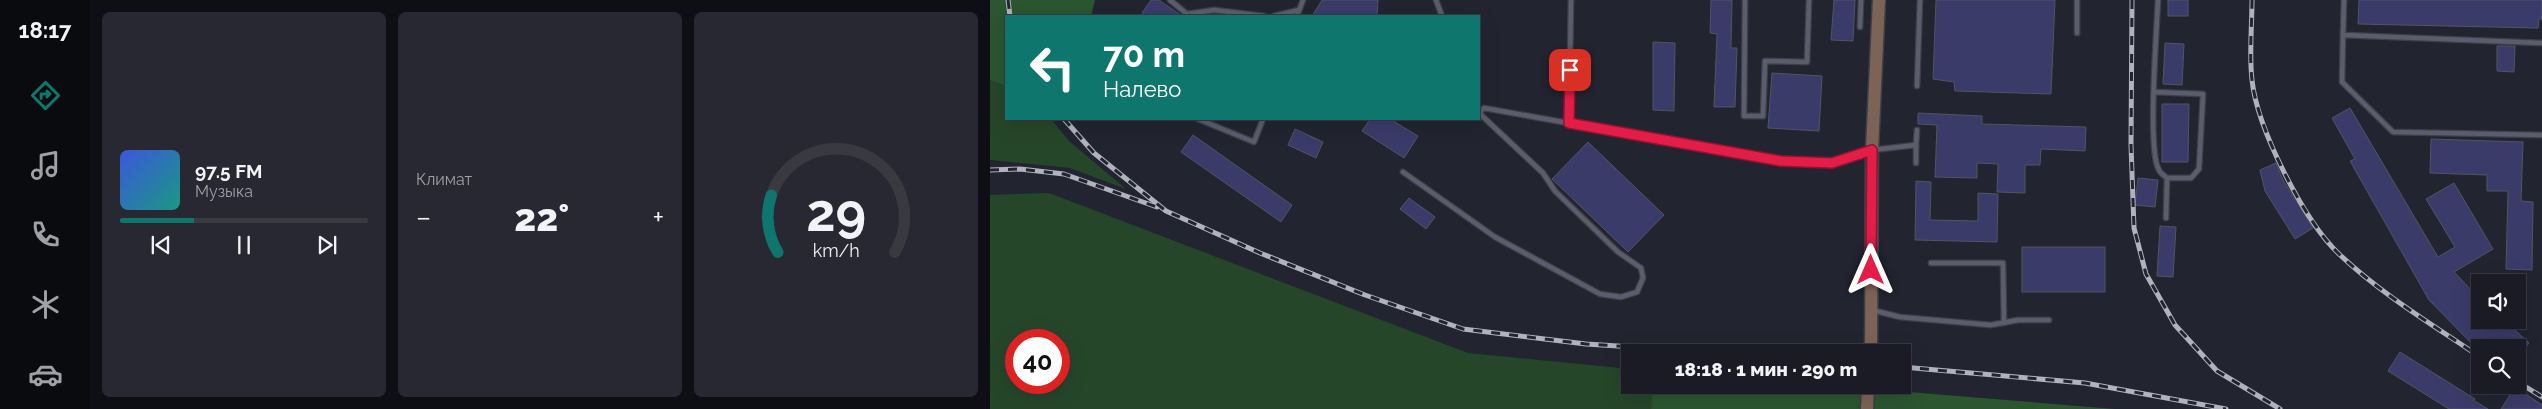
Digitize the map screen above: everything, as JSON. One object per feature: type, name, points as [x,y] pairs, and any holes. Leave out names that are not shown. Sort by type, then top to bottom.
[{"type":"street","points":[[1871,344],[1872,150],[1880,0]]},
{"type":"street","points":[[1867,409],[1868,394]]},
{"type":"lane","points":[[1170,0],[1187,14],[1214,10],[1256,15]]},
{"type":"lane","points":[[1297,15],[1303,0]]},
{"type":"lane","points":[[1436,0],[1442,15]]},
{"type":"lane","points":[[1569,123],[1571,0]]},
{"type":"lane","points":[[1745,0],[1744,116],[1763,116],[1765,61],[1807,62],[1809,0]]},
{"type":"lane","points":[[1860,28],[1861,0]]},
{"type":"lane","points":[[1918,86],[1920,0]]},
{"type":"lane","points":[[2076,33],[2077,0]]},
{"type":"lane","points":[[2154,92],[2203,94],[2199,169],[2191,178],[2167,178],[2158,170],[2153,138],[2154,92],[2158,0]]},
{"type":"lane","points":[[2344,0],[2342,82],[2393,132],[2542,135]]},
{"type":"lane","points":[[1278,15],[1298,10]]},
{"type":"lane","points":[[2343,35],[2542,43]]},
{"type":"lane","points":[[1480,112],[1484,108],[1781,161],[1832,163],[1872,150],[1916,145]]},
{"type":"lane","points":[[1403,172],[1496,237],[1600,294],[1622,297],[1637,292],[1643,278],[1641,268],[1618,252],[1554,191],[1543,173],[1480,114]]},
{"type":"lane","points":[[1200,120],[1254,142],[1263,120]]},
{"type":"lane","points":[[1916,130],[1916,164]]},
{"type":"lane","points":[[2166,218],[2167,178]]},
{"type":"lane","points":[[1931,263],[2003,264],[2004,323]]},
{"type":"lane","points":[[1871,309],[1900,317],[1991,325],[2049,320]]},
{"type":"green space","points":[[990,0],[1095,0],[1091,15],[1005,15],[1005,86],[990,80]]},
{"type":"green space","points":[[990,80],[1005,86],[1005,120],[1052,120],[1069,141],[1126,189],[1070,168],[990,160]]},
{"type":"green space","points":[[1049,193],[1468,353],[1621,368],[1621,394],[1652,394],[1651,409],[990,409],[990,195]]},
{"type":"green space","points":[[1911,392],[2115,409],[1651,409],[1652,394],[1911,394]]},
{"type":"building","points":[[1151,0],[1159,0],[1181,15],[1145,15],[1142,13]]},
{"type":"building","points":[[1322,0],[1378,0],[1377,15],[1313,15]]},
{"type":"building","points":[[1711,0],[1732,0],[1731,48],[1737,48],[1735,107],[1714,107],[1717,34],[1710,33]]},
{"type":"building","points":[[1834,0],[1855,0],[1853,41],[1831,40]]},
{"type":"building","points":[[1936,0],[2055,0],[2051,94],[1955,91],[1954,82],[1933,79]]},
{"type":"building","points":[[2168,0],[2188,0],[2188,16],[2168,16]]},
{"type":"building","points":[[2359,0],[2542,0],[2542,19],[2539,19],[2538,28],[2358,24]]},
{"type":"building","points":[[1653,42],[1675,43],[1674,111],[1653,110]]},
{"type":"building","points":[[2165,43],[2184,44],[2182,85],[2163,84]]},
{"type":"building","points":[[2497,46],[2515,46],[2514,72],[2497,71]]},
{"type":"building","points":[[1772,73],[1822,76],[1819,131],[1768,128]]},
{"type":"building","points":[[2162,104],[2189,104],[2188,162],[2162,162]]},
{"type":"building","points":[[2350,108],[2438,257],[2455,247],[2426,199],[2454,183],[2493,249],[2454,272],[2471,290],[2471,329],[2514,329],[2525,339],[2471,339],[2471,343],[2429,300],[2350,161],[2355,159],[2332,118]]},
{"type":"building","points":[[1918,113],[1982,116],[1982,124],[2086,127],[2085,151],[2041,149],[2040,165],[2025,165],[2025,193],[1997,192],[1998,164],[1977,163],[1977,178],[1935,177],[1937,125],[1918,124]]},
{"type":"building","points":[[1369,120],[1392,120],[1418,136],[1404,158],[1362,131]]},
{"type":"building","points":[[1295,129],[1323,142],[1316,158],[1288,145]]},
{"type":"building","points":[[1193,135],[1292,205],[1281,222],[1181,152]]},
{"type":"building","points":[[2431,139],[2523,142],[2521,201],[2533,202],[2532,270],[2506,269],[2508,191],[2487,191],[2487,175],[2430,173]]},
{"type":"building","points":[[1588,142],[1664,215],[1628,252],[1552,179]]},
{"type":"building","points":[[2276,163],[2283,180],[2313,228],[2295,239],[2265,191],[2260,170]]},
{"type":"building","points":[[2138,178],[2158,180],[2155,207],[2135,205]]},
{"type":"building","points":[[1916,181],[1931,182],[1930,220],[1978,221],[1978,193],[1998,194],[1997,242],[1915,240]]},
{"type":"building","points":[[1409,198],[1435,217],[1426,229],[1400,209]]},
{"type":"building","points":[[2160,226],[2176,227],[2173,277],[2157,276]]},
{"type":"building","points":[[2022,247],[2105,247],[2105,292],[2022,292]]},
{"type":"building","points":[[2400,352],[2488,409],[2449,409],[2388,371]]},
{"type":"building","points":[[2511,394],[2526,394],[2542,405],[2542,409],[2501,409]]},
{"type":"railway","points":[[1008,0],[1010,15]]},
{"type":"railway","points":[[2132,0],[2131,145],[2134,228],[2146,274],[2175,325],[2217,371],[2280,409]]},
{"type":"railway","points":[[2252,0],[2251,60],[2256,100],[2272,147],[2284,173],[2311,220],[2325,239],[2355,269],[2471,351]]},
{"type":"railway","points":[[1065,120],[1094,153],[1166,211],[1260,253],[1365,295],[1463,329],[1586,344],[1621,346]]},
{"type":"railway","points":[[990,170],[1020,169],[1064,174],[1157,207]]},
{"type":"railway","points":[[1911,368],[2085,383],[2226,409]]},
{"type":"railway","points":[[2526,387],[2542,397]]},
{"type":"route","points":[[1570,70],[1569,123],[1781,161],[1832,163],[1872,150],[1871,270]]}]
